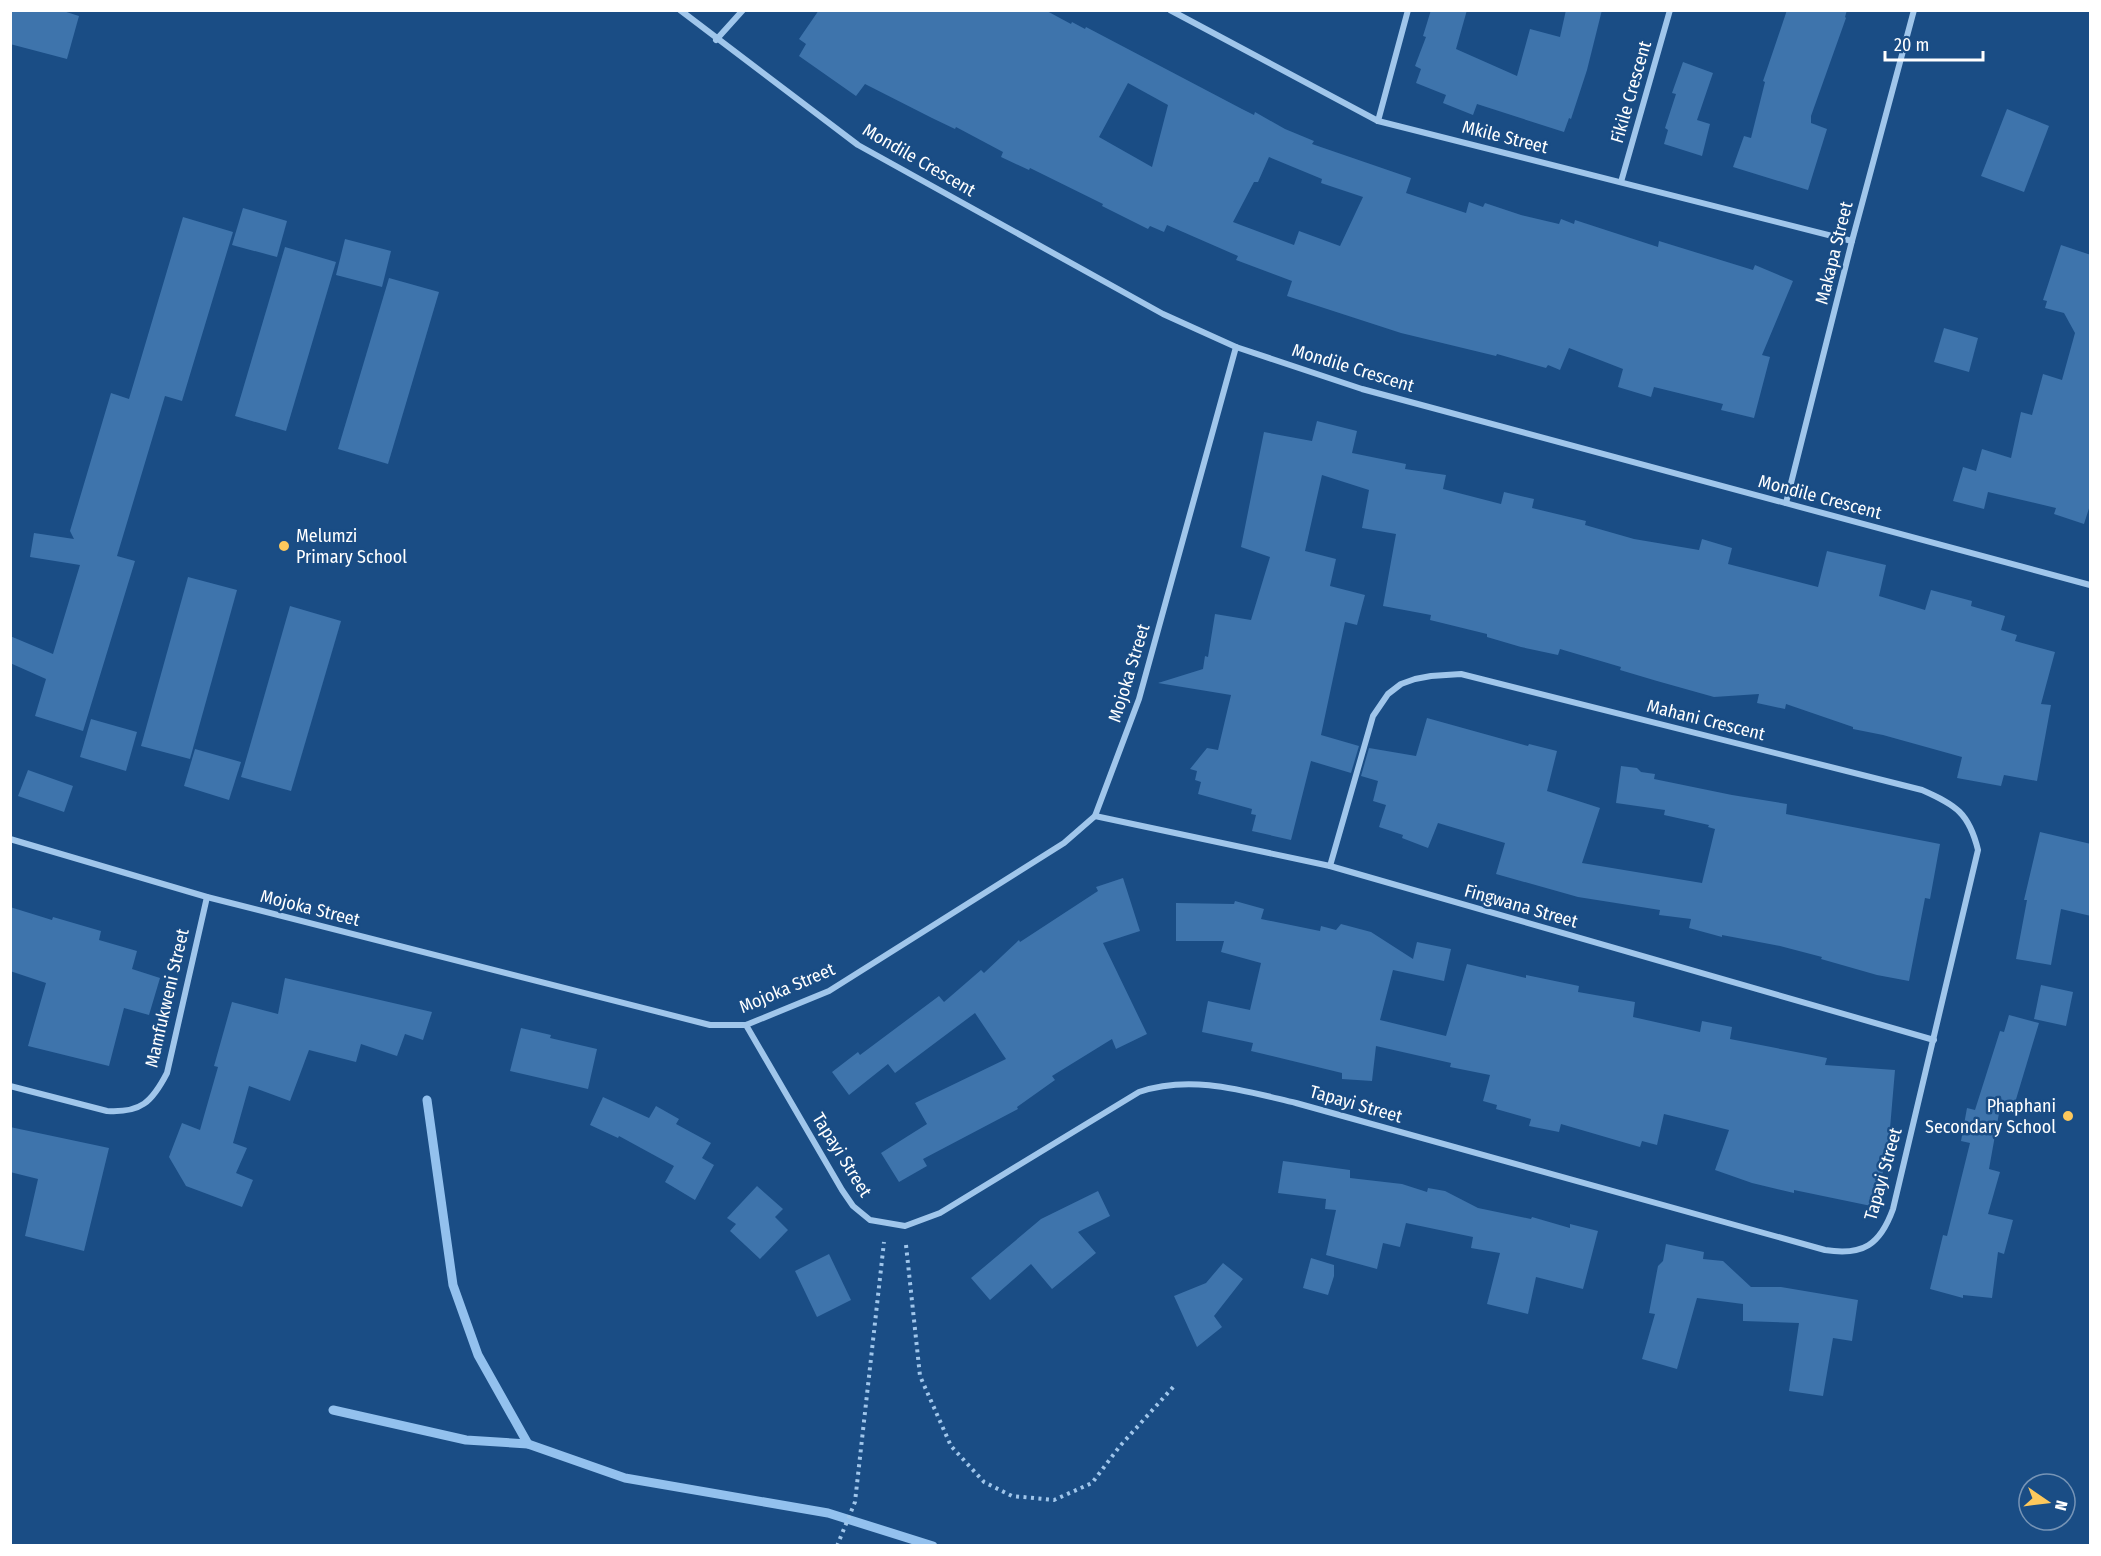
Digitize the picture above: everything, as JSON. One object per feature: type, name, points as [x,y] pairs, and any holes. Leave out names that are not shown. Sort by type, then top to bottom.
[{"type":"street","name":"Mondile Crescent","points":[[680,10],[858,145],[1163,314],[1236,347],[1362,388],[2091,585]]},
{"type":"street","points":[[716,39],[743,10]]},
{"type":"street","name":"Mkile Street","points":[[1170,10],[1378,121],[1852,241]]},
{"type":"street","points":[[1378,121],[1408,10]]},
{"type":"street","name":"Fikile Crescent","points":[[1621,182],[1670,10]]},
{"type":"street","name":"Makapa Street","points":[[1786,503],[1852,241],[1914,10]]},
{"type":"street","name":"Mojoka Street","points":[[10,839],[207,897],[710,1025],[746,1025],[829,991],[1064,843],[1095,816],[1139,699],[1236,347]]},
{"type":"street","name":"Mahani Crescent","points":[[1330,866],[1373,717],[1388,694],[1401,684],[1431,676],[1461,674],[1922,790],[1942,798],[1969,821],[1978,850],[1934,1040]]},
{"type":"street","name":"Fingwana Street","points":[[1095,816],[1330,866],[1934,1040]]},
{"type":"street","name":"Mamfukweni Street","points":[[10,1086],[107,1111],[121,1112],[136,1109],[149,1101],[167,1073],[207,897]]},
{"type":"street","name":"Tapayi Street","points":[[746,1025],[842,1190],[854,1206],[870,1220],[904,1226],[940,1213],[1140,1092],[1158,1085],[1185,1084],[1232,1088],[1296,1103],[1825,1250],[1840,1252],[1853,1252],[1876,1241],[1886,1227],[1893,1209],[1934,1040]]},
{"type":"path","points":[[837,1545],[855,1502],[886,1223]]},
{"type":"path","points":[[904,1226],[920,1376],[951,1446],[984,1482],[1012,1496],[1054,1500],[1092,1483],[1120,1446],[1175,1385]]},
{"type":"building","points":[[10,10],[60,10],[79,16],[67,59],[10,44]]},
{"type":"building","points":[[819,10],[1045,10],[1071,24],[1072,22],[1085,29],[1086,27],[1254,115],[1255,112],[1285,129],[1314,141],[1312,144],[1411,178],[1406,193],[1466,213],[1469,202],[1483,207],[1485,203],[1559,224],[1561,219],[1574,224],[1575,220],[1658,247],[1659,241],[1753,270],[1755,265],[1793,281],[1762,355],[1770,357],[1754,418],[1721,410],[1723,404],[1654,387],[1651,397],[1618,387],[1623,369],[1569,348],[1560,370],[1548,365],[1546,368],[1497,354],[1496,356],[1401,333],[1287,296],[1292,281],[1236,260],[1238,256],[1167,225],[1164,232],[1150,226],[1148,229],[1030,168],[1029,170],[1001,157],[1003,152],[956,127],[955,129],[865,84],[856,96],[799,56],[806,44],[799,39]],"holes":[[[1128,83],[1168,105],[1152,167],[1099,137]],[[1269,157],[1322,179],[1321,183],[1363,197],[1340,246],[1299,231],[1294,245],[1233,222],[1254,182],[1258,182]]]},
{"type":"building","points":[[1431,10],[1467,10],[1456,49],[1517,76],[1530,29],[1560,37],[1566,10],[1602,10],[1587,70],[1571,119],[1569,118],[1564,132],[1477,104],[1473,115],[1443,103],[1446,95],[1416,83],[1421,69],[1415,66],[1426,37],[1423,36]]},
{"type":"building","points":[[1787,10],[1847,10],[1811,116],[1811,123],[1827,129],[1808,190],[1733,167],[1744,136],[1751,138],[1765,82],[1763,81]]},
{"type":"building","points":[[1683,62],[1713,73],[1697,120],[1710,124],[1702,156],[1664,144],[1668,130],[1665,128],[1676,94],[1672,93]]},
{"type":"building","points":[[2007,109],[2049,126],[2024,192],[1981,176]]},
{"type":"building","points":[[243,208],[287,221],[277,257],[232,245]]},
{"type":"building","points":[[183,217],[233,232],[182,401],[165,396],[117,556],[135,561],[83,731],[35,716],[46,679],[10,663],[10,636],[53,654],[80,565],[30,557],[34,533],[74,539],[70,531],[111,393],[129,399]]},
{"type":"building","points":[[345,239],[391,251],[382,287],[336,275]]},
{"type":"building","points":[[2061,245],[2091,255],[2091,502],[2084,524],[2054,514],[2056,508],[1988,492],[1984,509],[1953,501],[1963,467],[1976,471],[1982,449],[2011,458],[2021,412],[2032,415],[2043,374],[2062,380],[2075,333],[2064,313],[2045,308],[2047,301],[2043,300]]},
{"type":"building","points":[[285,247],[336,262],[286,431],[235,416]]},
{"type":"building","points":[[389,278],[439,292],[388,464],[338,449]]},
{"type":"building","points":[[1944,328],[1978,338],[1969,372],[1934,362]]},
{"type":"building","points":[[1317,421],[1357,431],[1352,453],[1406,464],[1405,469],[1446,475],[1443,489],[1501,504],[1504,492],[1534,499],[1532,508],[1586,521],[1585,525],[1634,539],[1699,550],[1702,539],[1732,548],[1728,564],[1818,587],[1827,551],[1886,565],[1879,596],[1925,610],[1931,590],[1972,601],[1971,606],[2005,616],[2001,630],[2017,635],[2015,641],[2055,652],[2041,704],[2051,705],[2037,781],[2004,775],[2001,786],[1957,778],[1962,757],[1853,729],[1853,727],[1786,704],[1785,709],[1757,703],[1759,694],[1714,697],[1620,670],[1621,667],[1560,649],[1558,655],[1521,647],[1487,637],[1487,634],[1430,620],[1431,615],[1383,606],[1396,534],[1362,528],[1369,490],[1322,475],[1305,551],[1336,559],[1330,586],[1365,595],[1357,625],[1345,622],[1321,735],[1359,746],[1351,773],[1311,761],[1291,840],[1252,831],[1256,815],[1251,814],[1252,809],[1198,794],[1201,782],[1195,780],[1197,771],[1190,769],[1207,748],[1218,750],[1231,695],[1158,683],[1203,669],[1205,656],[1208,657],[1215,614],[1251,620],[1270,557],[1241,547],[1264,432],[1312,441]]},
{"type":"building","points":[[188,577],[237,590],[190,759],[141,746]]},
{"type":"building","points":[[290,606],[341,621],[291,791],[241,777]]},
{"type":"building","points":[[1427,718],[1528,746],[1529,744],[1557,751],[1547,791],[1600,808],[1582,863],[1702,883],[1715,829],[1708,827],[1709,825],[1664,815],[1665,810],[1616,803],[1621,766],[1655,774],[1654,779],[1787,804],[1786,814],[1940,844],[1930,899],[1925,898],[1909,981],[1877,975],[1780,946],[1722,935],[1722,937],[1689,928],[1691,919],[1659,915],[1660,910],[1578,897],[1496,874],[1505,843],[1438,823],[1428,848],[1402,838],[1403,835],[1379,827],[1386,805],[1373,801],[1378,781],[1361,776],[1369,748],[1416,756]]},
{"type":"building","points":[[91,719],[137,732],[126,771],[80,757]]},
{"type":"building","points":[[195,749],[241,762],[229,800],[184,786]]},
{"type":"building","points":[[28,770],[73,786],[64,812],[18,796]]},
{"type":"building","points":[[2040,832],[2091,844],[2091,916],[2061,909],[2051,965],[2016,959],[2027,900],[2024,900]]},
{"type":"building","points":[[1123,878],[1140,931],[1103,943],[1147,1034],[1116,1049],[1112,1039],[1052,1076],[1055,1080],[1017,1107],[1018,1109],[923,1159],[927,1166],[899,1182],[881,1153],[927,1124],[915,1103],[1006,1059],[975,1013],[895,1073],[888,1064],[849,1095],[832,1072],[858,1052],[860,1055],[939,996],[944,1002],[981,970],[984,973],[1019,940],[1020,942],[1098,891],[1096,887]]},
{"type":"building","points":[[1235,901],[1264,909],[1261,919],[1320,931],[1321,926],[1336,930],[1341,924],[1371,932],[1413,959],[1417,942],[1451,949],[1444,981],[1393,970],[1380,1020],[1446,1036],[1467,964],[1526,978],[1526,975],[1579,986],[1578,992],[1635,1002],[1633,1017],[1700,1032],[1702,1021],[1732,1027],[1730,1039],[1827,1058],[1825,1065],[1895,1070],[1889,1140],[1876,1207],[1794,1190],[1794,1193],[1752,1183],[1715,1170],[1729,1130],[1664,1114],[1657,1145],[1642,1141],[1640,1147],[1561,1124],[1559,1132],[1529,1126],[1531,1119],[1496,1109],[1497,1105],[1483,1101],[1490,1075],[1450,1067],[1451,1063],[1376,1046],[1372,1081],[1342,1079],[1342,1073],[1251,1051],[1253,1043],[1202,1032],[1208,1001],[1250,1010],[1261,963],[1221,952],[1224,941],[1176,941],[1176,903],[1234,904]]},
{"type":"building","points":[[10,907],[52,920],[53,917],[101,931],[99,940],[137,951],[132,969],[160,978],[149,1015],[124,1008],[109,1066],[28,1046],[46,983],[10,971]]},
{"type":"building","points":[[285,978],[432,1012],[423,1040],[405,1034],[397,1056],[361,1044],[356,1062],[309,1050],[290,1101],[249,1086],[233,1143],[247,1148],[236,1173],[253,1180],[242,1207],[186,1186],[169,1157],[182,1123],[200,1130],[218,1067],[214,1066],[232,1002],[278,1014]]},
{"type":"building","points":[[2041,985],[2073,992],[2066,1026],[2034,1019]]},
{"type":"building","points":[[2009,1015],[2039,1023],[2014,1106],[2001,1102],[1989,1169],[2000,1172],[1988,1214],[2013,1220],[2004,1254],[1998,1252],[1992,1298],[1963,1295],[1963,1298],[1930,1289],[1943,1235],[1947,1236],[1970,1143],[1961,1141],[1967,1108],[1975,1110],[2000,1031],[2004,1032]]},
{"type":"building","points":[[521,1028],[551,1035],[550,1038],[597,1049],[588,1089],[510,1071]]},
{"type":"building","points":[[603,1097],[649,1118],[656,1106],[679,1119],[676,1124],[711,1143],[702,1158],[714,1165],[695,1200],[665,1182],[674,1166],[619,1136],[618,1138],[590,1125]]},
{"type":"building","points":[[10,1127],[109,1148],[84,1251],[25,1236],[38,1179],[10,1172]]},
{"type":"building","points":[[1283,1161],[1350,1170],[1350,1178],[1402,1184],[1427,1192],[1428,1188],[1445,1191],[1478,1208],[1531,1219],[1532,1217],[1570,1228],[1570,1224],[1598,1231],[1583,1289],[1536,1277],[1528,1314],[1487,1304],[1500,1253],[1471,1248],[1473,1237],[1406,1223],[1400,1247],[1383,1243],[1377,1269],[1326,1255],[1336,1210],[1325,1209],[1326,1199],[1278,1193]]},
{"type":"building","points":[[757,1186],[783,1209],[775,1217],[788,1230],[760,1259],[730,1231],[736,1224],[727,1218]]},
{"type":"building","points":[[1098,1191],[1110,1216],[1078,1232],[1096,1253],[1052,1289],[1031,1264],[990,1300],[971,1278],[1041,1219]]},
{"type":"building","points":[[1666,1244],[1704,1252],[1703,1259],[1723,1261],[1751,1287],[1781,1287],[1858,1300],[1852,1341],[1833,1338],[1823,1396],[1789,1391],[1799,1323],[1743,1321],[1743,1304],[1697,1298],[1677,1369],[1642,1359],[1655,1314],[1649,1313],[1658,1266],[1663,1261]]},
{"type":"building","points":[[829,1254],[851,1300],[817,1317],[795,1271]]},
{"type":"building","points":[[1311,1258],[1334,1265],[1334,1276],[1328,1295],[1303,1288]]},
{"type":"building","points":[[1223,1263],[1243,1279],[1214,1316],[1222,1327],[1197,1347],[1174,1296],[1206,1283]]},
{"type":"waterway","points":[[427,1100],[453,1285],[478,1355],[528,1444]]},
{"type":"waterway","points":[[333,1410],[466,1440],[528,1444],[625,1478],[828,1513],[933,1546]]},
{"type":"place","name":"Melumzi Primary School","points":[[284,546]]},
{"type":"place","name":"Phaphani Secondary School","points":[[2068,1116]]}]
